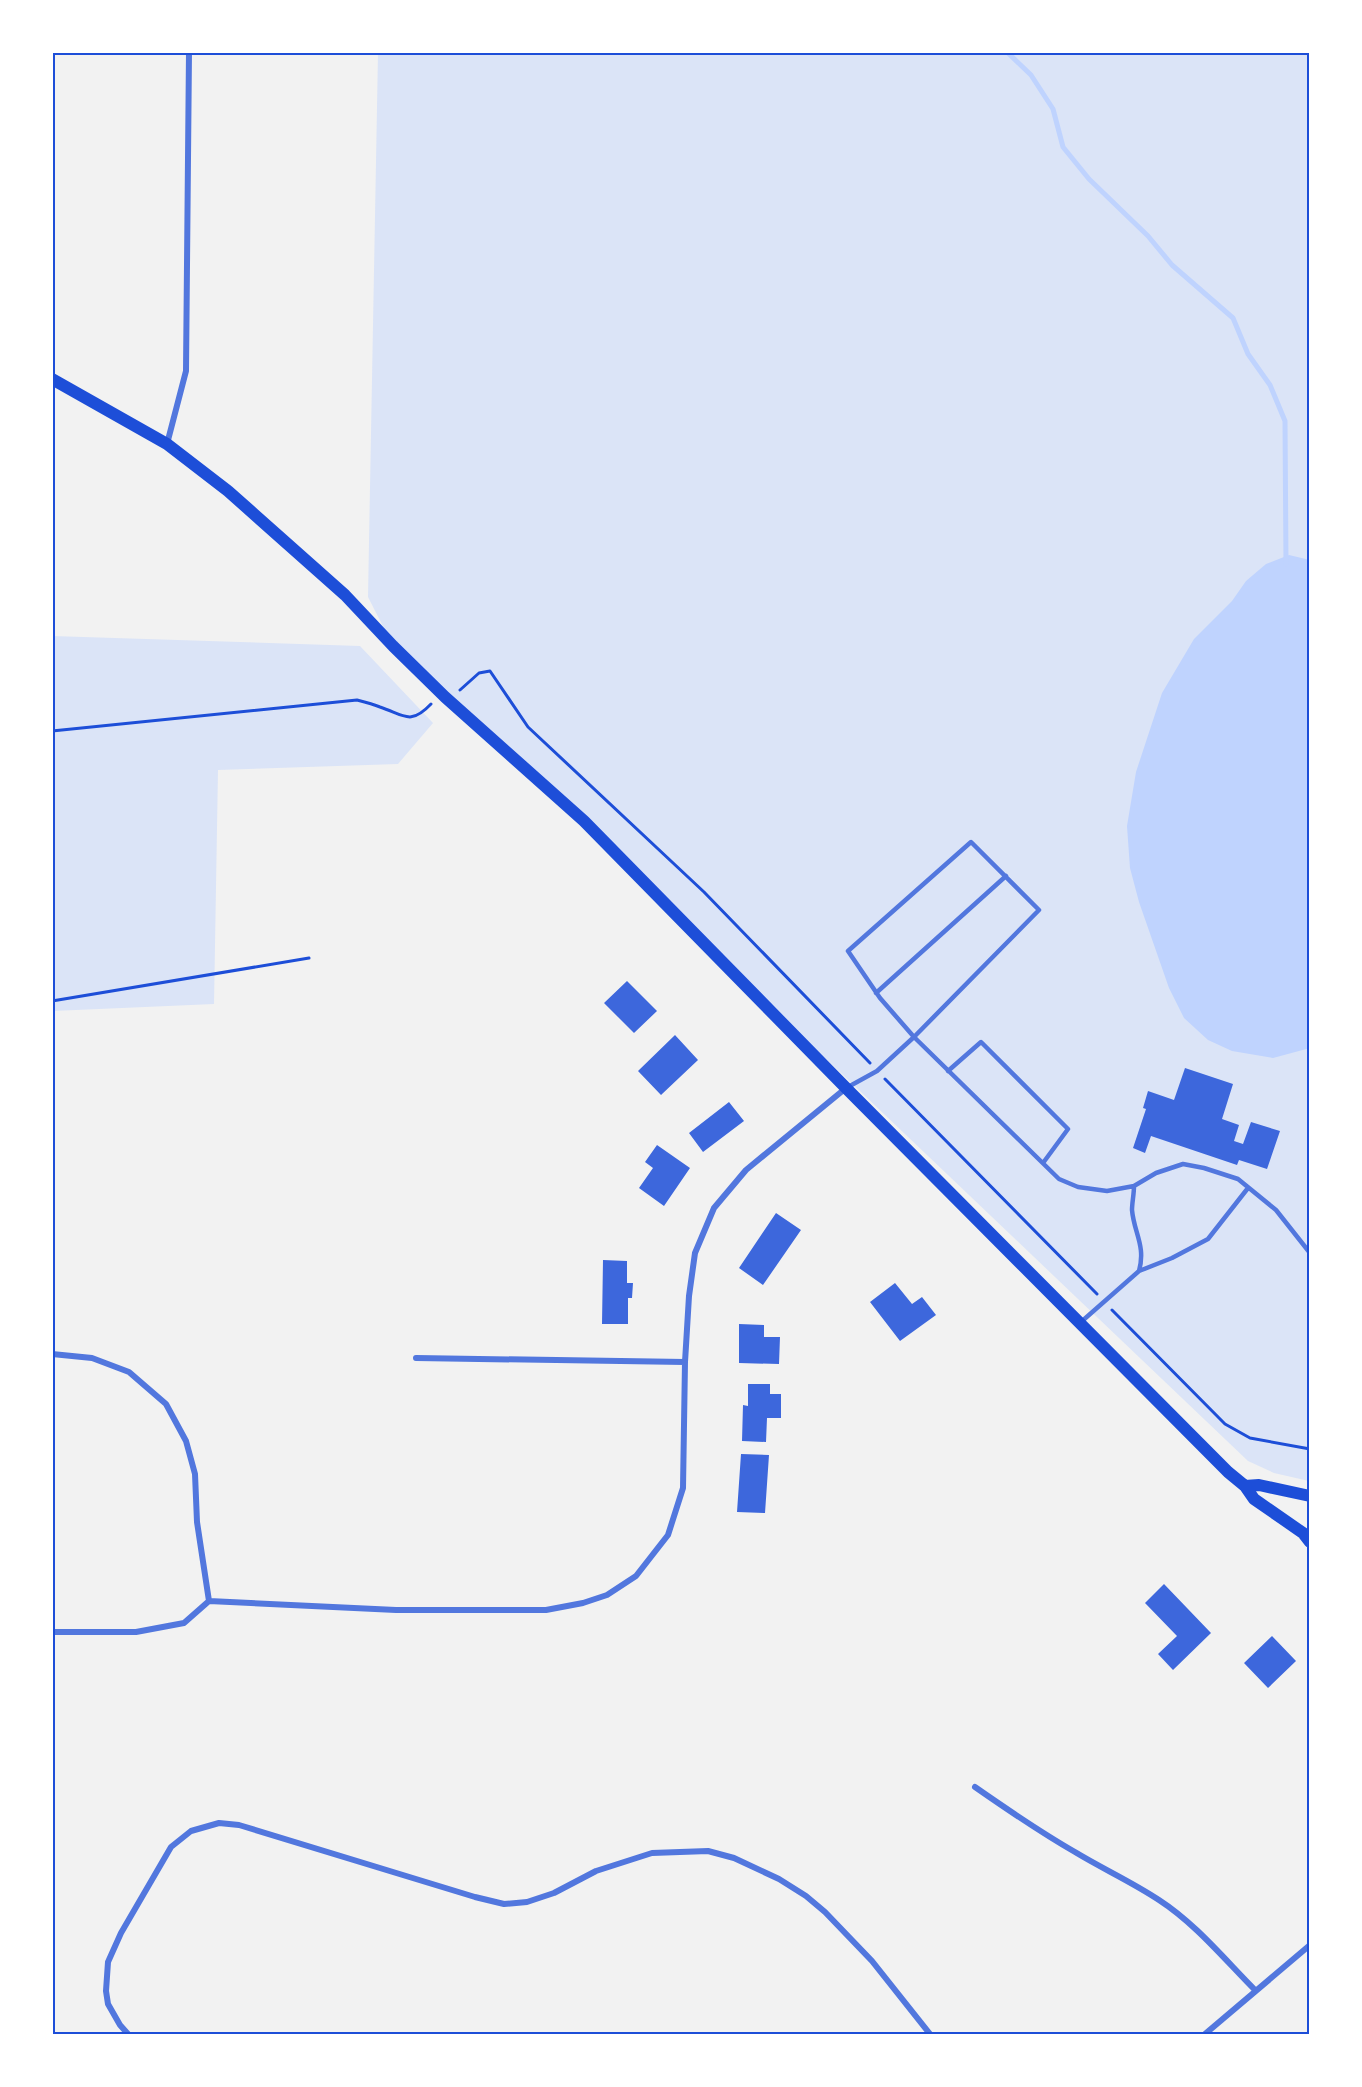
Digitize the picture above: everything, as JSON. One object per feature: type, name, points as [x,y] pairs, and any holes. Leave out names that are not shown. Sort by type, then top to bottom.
[{"type":"main road","points":[[52,379],[167,444],[228,491],[345,595],[445,697],[584,821],[1079,1324],[1228,1472],[1245,1486],[1254,1499],[1303,1533],[1310,1542]]},
{"type":"main road","points":[[1245,1486],[1259,1485],[1310,1496]]},
{"type":"street","points":[[167,444],[186,371],[189,52]]},
{"type":"street","points":[[52,1632],[136,1632],[184,1623],[209,1601],[396,1610],[546,1610],[583,1603],[607,1595],[636,1576],[668,1535],[683,1488],[685,1362],[689,1296],[695,1253],[714,1208],[746,1170],[846,1088]]},
{"type":"street","points":[[52,1354],[92,1358],[129,1372],[166,1404],[186,1441],[195,1474],[197,1522],[209,1601]]},
{"type":"street","points":[[416,1358],[685,1362]]},
{"type":"street","points":[[975,1786],[1018,1817],[1076,1853],[1159,1900],[1205,1938],[1256,1990]]},
{"type":"street","points":[[129,2034],[120,2025],[108,2004],[106,1976],[112,1952],[171,1847],[191,1832],[219,1823],[239,1825],[504,1904],[527,1902],[554,1893],[596,1871],[652,1853],[708,1851],[734,1858],[779,1879],[806,1896],[825,1912],[878,1969],[930,2034]]},
{"type":"street","points":[[1205,2034],[1310,1945]]},
{"type":"lane","points":[[846,1088],[877,1071],[914,1037],[1039,910],[971,842],[848,951],[876,993],[914,1037],[1059,1179],[1078,1188],[1107,1191],[1134,1186],[1156,1173],[1183,1164],[1204,1168],[1238,1179],[1276,1210],[1310,1253]]},
{"type":"lane","points":[[876,993],[1006,876]]},
{"type":"lane","points":[[948,1071],[981,1042],[1068,1129],[1042,1163]]},
{"type":"lane","points":[[1134,1186],[1132,1211],[1140,1238],[1142,1259],[1139,1271]]},
{"type":"lane","points":[[1079,1324],[1139,1271],[1172,1258],[1208,1239],[1248,1188]]},
{"type":"path","points":[[52,732],[357,700],[406,718],[424,712]]},
{"type":"path","points":[[52,1001],[309,958]]},
{"type":"shaded area","points":[[378,53],[1309,53],[1309,1481],[1274,1473],[1248,1461],[393,646],[368,597]]},
{"type":"shaded area","points":[[52,636],[360,646],[433,723],[398,764],[218,770],[214,1004],[53,1011]]},
{"type":"water","points":[[1289,555],[1310,560],[1310,1048],[1273,1058],[1232,1051],[1208,1040],[1184,1018],[1169,988],[1139,902],[1130,868],[1127,826],[1136,772],[1162,693],[1194,639],[1232,601],[1246,581],[1266,564]]},
{"type":"building","points":[[627,981],[657,1011],[634,1033],[604,1003]]},
{"type":"building","points":[[675,1035],[698,1060],[661,1095],[638,1071]]},
{"type":"building","points":[[1185,1068],[1233,1084],[1222,1119],[1239,1125],[1234,1141],[1243,1144],[1251,1122],[1280,1131],[1267,1169],[1239,1160],[1237,1165],[1151,1136],[1145,1153],[1133,1148],[1146,1109],[1143,1108],[1148,1091],[1174,1100]]},
{"type":"building","points":[[729,1102],[744,1121],[703,1152],[689,1133]]},
{"type":"building","points":[[657,1145],[690,1168],[664,1206],[639,1188],[653,1168],[645,1162]]},
{"type":"building","points":[[776,1213],[801,1230],[763,1285],[739,1268]]},
{"type":"building","points":[[603,1260],[627,1261],[627,1283],[633,1283],[632,1298],[628,1298],[628,1324],[602,1324]]},
{"type":"building","points":[[895,1283],[912,1304],[922,1297],[936,1315],[900,1341],[870,1302]]},
{"type":"building","points":[[739,1324],[764,1325],[764,1337],[780,1337],[779,1364],[739,1363]]},
{"type":"building","points":[[748,1384],[770,1384],[770,1394],[781,1394],[781,1418],[767,1418],[766,1442],[742,1441],[743,1405],[748,1406]]},
{"type":"building","points":[[741,1454],[769,1455],[765,1513],[737,1512]]},
{"type":"building","points":[[1164,1584],[1211,1633],[1173,1670],[1158,1654],[1177,1636],[1145,1603]]},
{"type":"building","points":[[1272,1636],[1296,1661],[1268,1688],[1244,1663]]},
{"type":"waterway","points":[[1007,52],[1031,75],[1053,109],[1063,147],[1089,179],[1148,236],[1172,265],[1233,318],[1248,354],[1270,385],[1285,421],[1286,564]]}]
